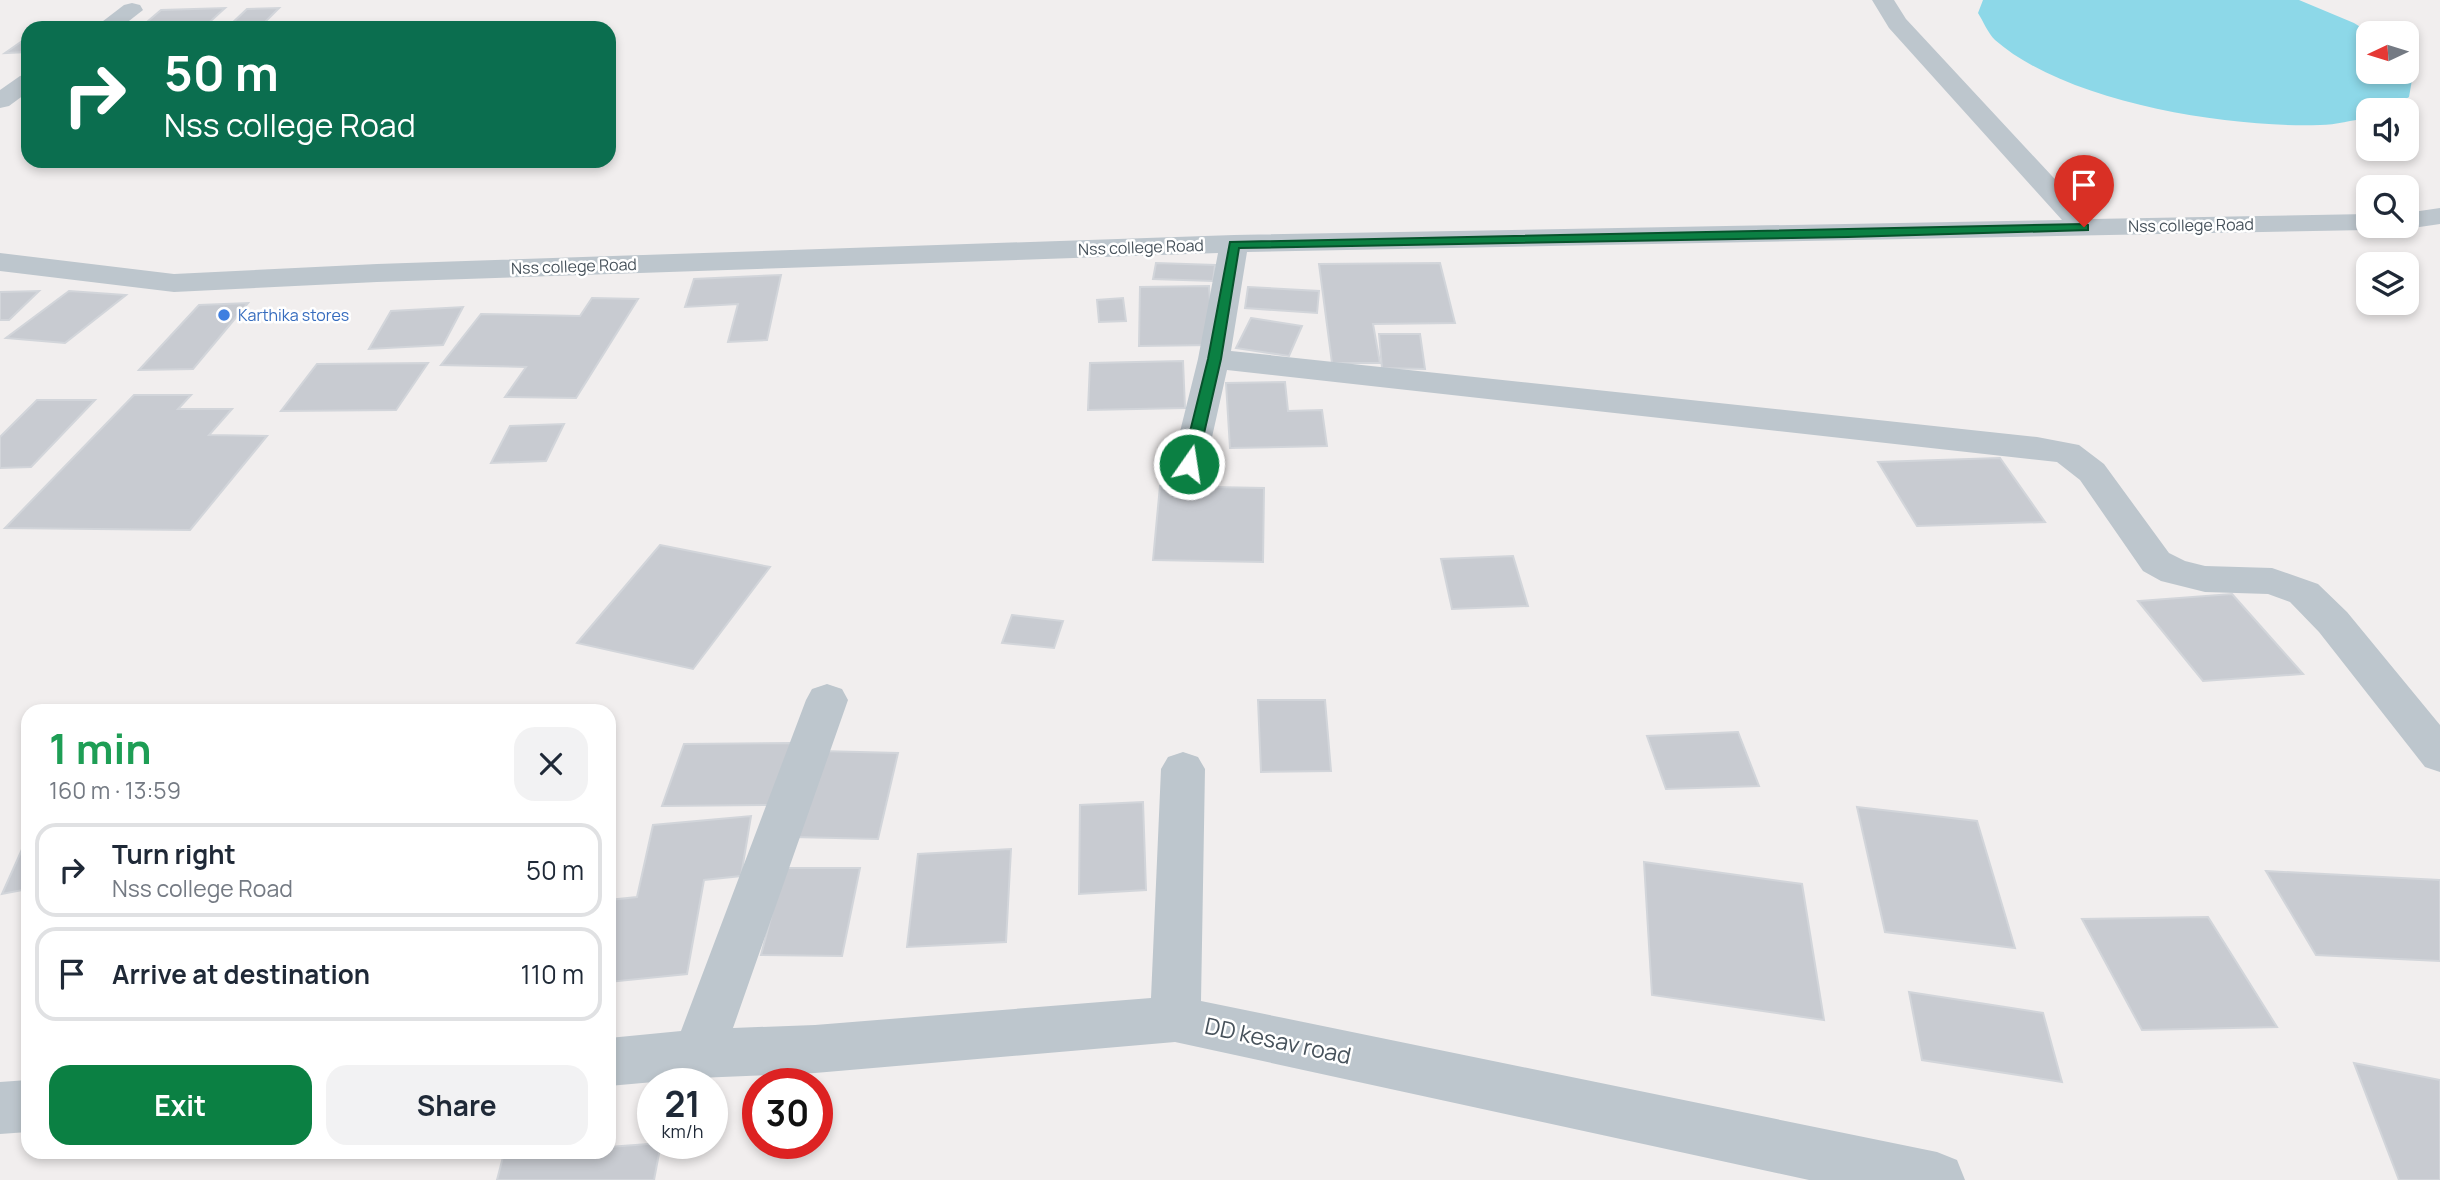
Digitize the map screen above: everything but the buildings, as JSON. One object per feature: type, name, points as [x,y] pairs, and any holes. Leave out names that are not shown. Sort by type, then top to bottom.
[{"type":"street","points":[[1883,0],[1897,23],[2084,227]]},
{"type":"street","points":[[116,21],[132,10]]},
{"type":"street","points":[[0,101],[21,86]]},
{"type":"street","points":[[2421,220],[2440,237]]},
{"type":"street","name":"Nss college Road","points":[[0,262],[174,283],[404,272],[1234,244],[2356,222]]},
{"type":"street","points":[[1189,464],[1214,359],[1234,244]]},
{"type":"street","points":[[1214,359],[2023,446],[2067,453],[2092,472],[2156,562],[2174,572],[2205,579],[2272,581],[2304,593],[2333,622],[2440,755]]},
{"type":"street","points":[[698,1054],[827,700]]},
{"type":"street","points":[[1175,1019],[1183,769]]},
{"type":"street","name":"DD kesav road","points":[[616,1061],[698,1054],[815,1049],[1175,1019],[1937,1180]]},
{"type":"street","points":[[0,1108],[21,1106]]},
{"type":"water","points":[[1983,0],[2299,0],[2356,24],[2356,84],[2411,84],[2409,97],[2356,98],[2356,120],[2326,125],[2282,125],[2195,116],[2105,95],[2063,80],[2026,62],[1995,40],[1978,13]]},
{"type":"place","name":"Karthika stores","points":[[224,315]]},
{"type":"route","points":[[1189,464],[1214,359],[1234,244],[1848,234],[2084,227]]}]
